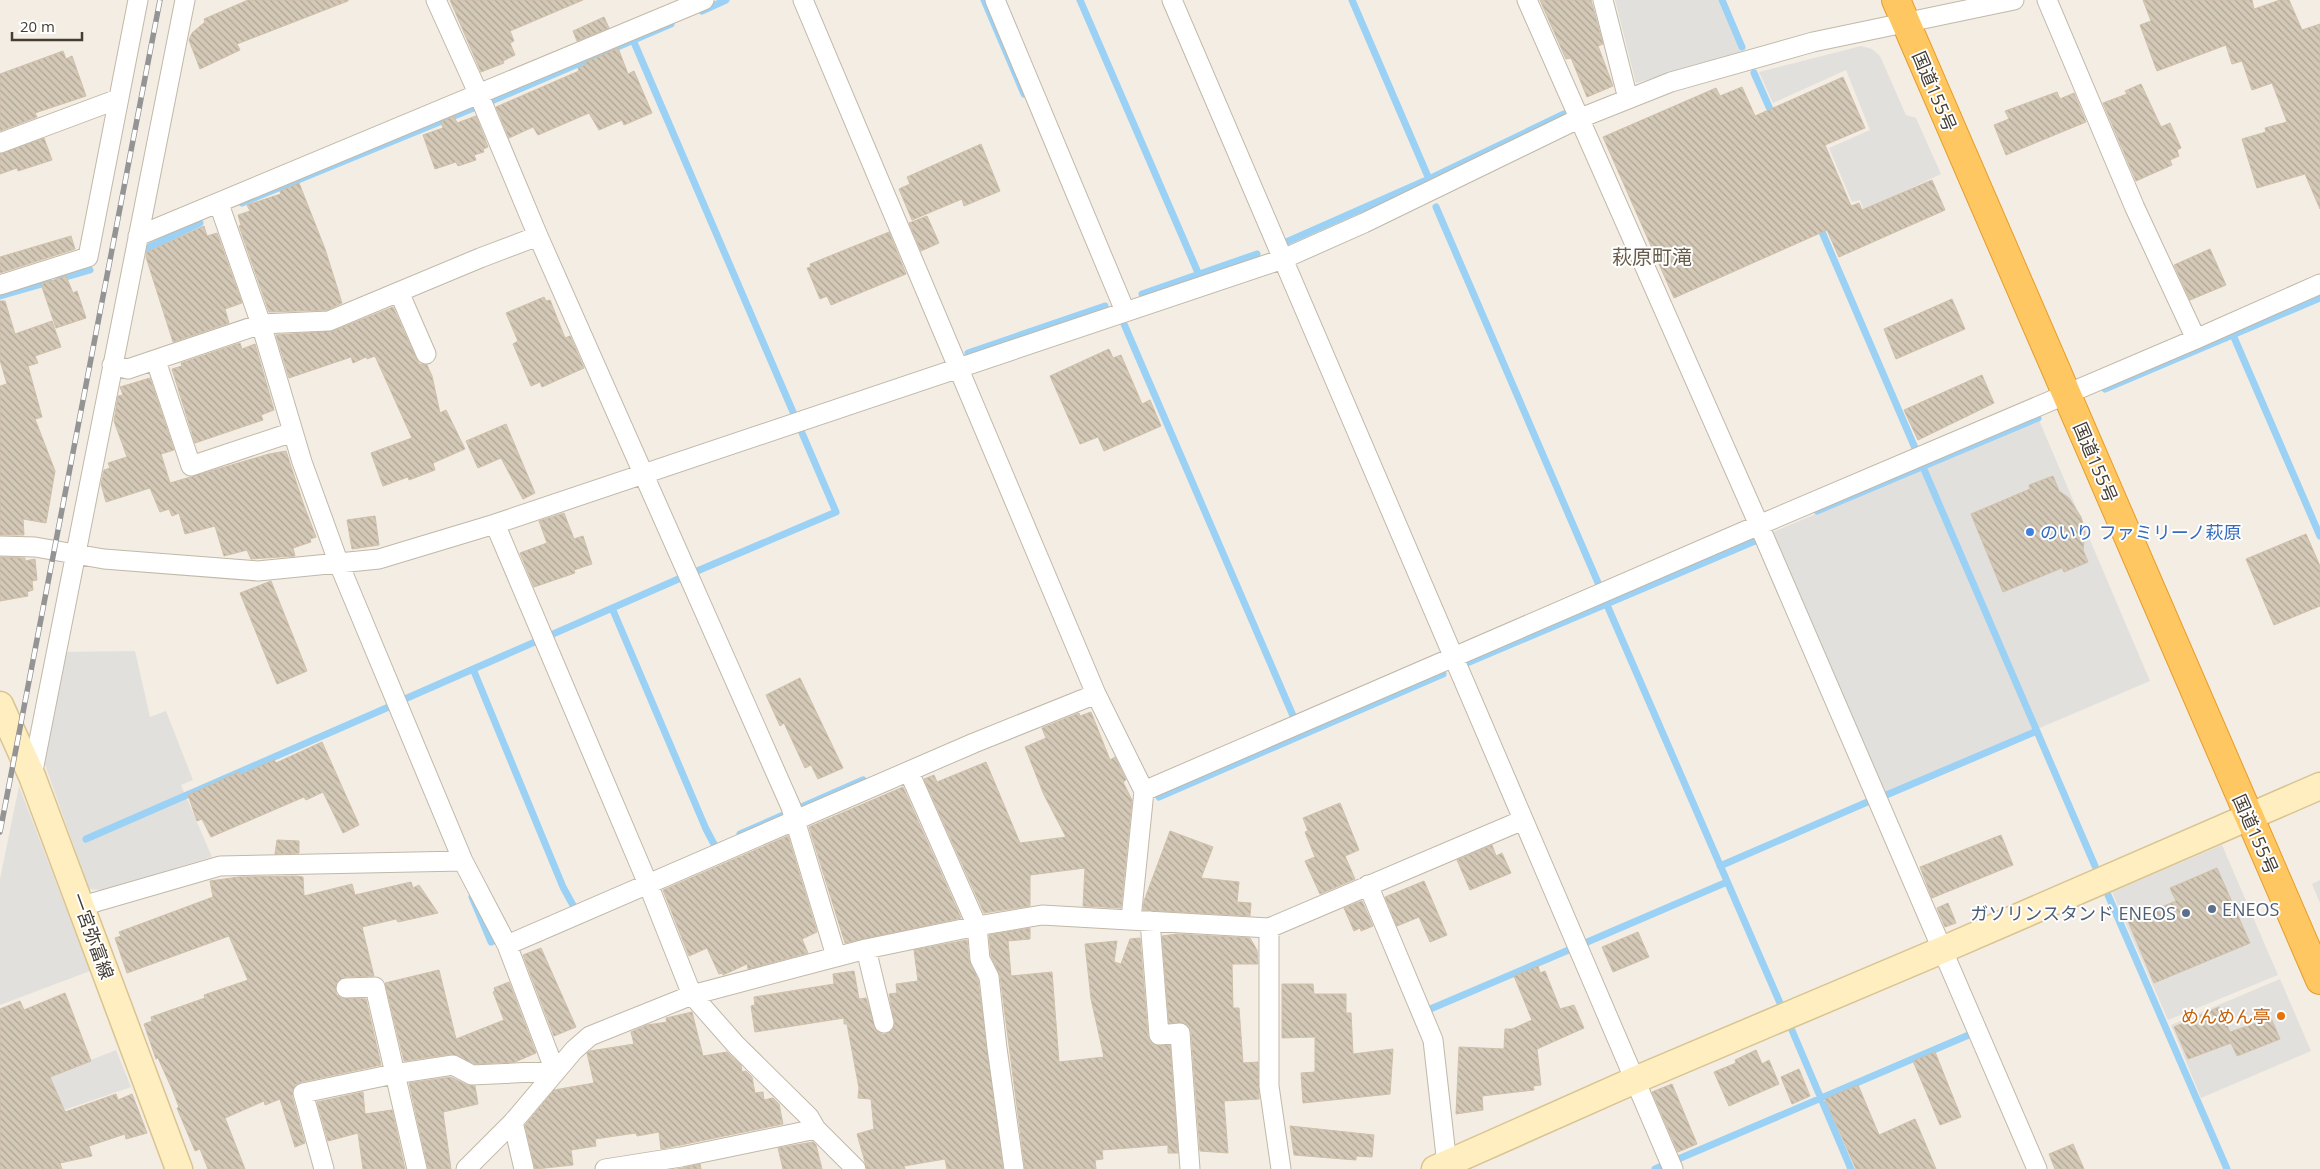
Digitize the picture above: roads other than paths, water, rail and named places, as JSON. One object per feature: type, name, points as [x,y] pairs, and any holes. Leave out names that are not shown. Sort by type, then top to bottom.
[{"type":"highway","name":"国道155号","points":[[1901,12],[2320,980]]},
{"type":"street","points":[[0,285],[88,257],[138,0]]},
{"type":"street","points":[[32,776],[74,554],[185,0]]},
{"type":"street","points":[[436,0],[480,95],[538,236],[791,807],[836,956]]},
{"type":"street","points":[[138,236],[219,204],[704,0]]},
{"type":"street","points":[[803,0],[957,369],[1096,694],[1144,791],[1131,919]]},
{"type":"street","points":[[996,0],[1125,311]]},
{"type":"street","points":[[1172,0],[1673,1169]]},
{"type":"street","points":[[1527,0],[1759,525],[2037,1169]]},
{"type":"street","points":[[1603,0],[1628,99]]},
{"type":"street","points":[[0,546],[35,547],[104,559],[258,571],[379,559],[495,524],[1283,258],[1364,223],[1578,119],[1671,82],[1813,42],[1901,12],[2014,0]]},
{"type":"street","points":[[2048,0],[2135,208],[2196,339]]},
{"type":"street","points":[[0,143],[118,99]]},
{"type":"street","points":[[219,204],[261,324],[302,462],[339,564],[463,861],[507,945],[555,1071]]},
{"type":"street","points":[[112,365],[128,369],[261,324],[329,321],[538,236]]},
{"type":"street","points":[[1144,791],[2320,284]]},
{"type":"street","points":[[399,292],[426,354]]},
{"type":"street","points":[[156,361],[191,466],[293,432]]},
{"type":"street","points":[[495,524],[648,884],[692,995],[736,1045],[808,1116],[816,1129],[856,1169]]},
{"type":"street","points":[[507,945],[974,743],[1096,694]]},
{"type":"street","name":"一宮弥富線","points":[[0,705],[32,776],[179,1169]]},
{"type":"street","points":[[909,772],[977,926],[980,959],[989,977],[996,1048],[1014,1169]]},
{"type":"street","points":[[1368,885],[1433,1040],[1441,1167],[1635,1080],[1942,950],[2320,786]]},
{"type":"street","points":[[466,1169],[512,1122],[555,1071],[590,1036],[692,995],[866,949],[977,926],[1042,916],[1131,919],[1269,928],[1523,820]]},
{"type":"street","points":[[82,906],[220,866],[463,861]]},
{"type":"street","points":[[1150,921],[1159,1035],[1180,1033],[1190,1169]]},
{"type":"street","points":[[1269,928],[1269,1086],[1282,1169]]},
{"type":"street","points":[[866,949],[884,1023]]},
{"type":"street","points":[[346,988],[375,987],[417,1169]]},
{"type":"street","points":[[324,1169],[303,1093],[394,1074],[453,1065],[472,1075],[555,1071]]},
{"type":"street","points":[[512,1122],[524,1169]]},
{"type":"street","points":[[605,1169],[682,1157],[816,1129]]},
{"type":"waterway","points":[[702,11],[726,0]]},
{"type":"waterway","points":[[984,0],[1024,94]]},
{"type":"waterway","points":[[1080,0],[1199,275]]},
{"type":"waterway","points":[[1352,0],[1429,179]]},
{"type":"waterway","points":[[1722,0],[1742,47]]},
{"type":"waterway","points":[[489,102],[671,24]]},
{"type":"waterway","points":[[398,702],[836,512],[633,40]]},
{"type":"waterway","points":[[1754,73],[1773,116]]},
{"type":"waterway","points":[[242,203],[476,107]]},
{"type":"waterway","points":[[1284,243],[1429,179],[1564,114]]},
{"type":"waterway","points":[[1436,207],[1599,585]]},
{"type":"waterway","points":[[145,249],[200,223]]},
{"type":"waterway","points":[[1819,225],[1915,448]]},
{"type":"waterway","points":[[1142,294],[1257,254]]},
{"type":"waterway","points":[[59,279],[90,270]]},
{"type":"waterway","points":[[0,296],[49,282]]},
{"type":"waterway","points":[[2105,389],[2320,298]]},
{"type":"waterway","points":[[968,353],[1105,306]]},
{"type":"waterway","points":[[1124,324],[1294,718]]},
{"type":"waterway","points":[[2233,335],[2320,536]]},
{"type":"waterway","points":[[1817,511],[2038,418]]},
{"type":"waterway","points":[[1923,467],[2095,866]]},
{"type":"waterway","points":[[1467,663],[1755,541]]},
{"type":"waterway","points":[[1607,605],[1780,1003]]},
{"type":"waterway","points":[[612,608],[706,829],[715,846]]},
{"type":"waterway","points":[[473,669],[563,887],[574,907]]},
{"type":"waterway","points":[[1159,797],[1443,674]]},
{"type":"waterway","points":[[86,839],[391,706],[393,710]]},
{"type":"waterway","points":[[1884,796],[2037,731]]},
{"type":"waterway","points":[[740,834],[863,780]]},
{"type":"waterway","points":[[1720,866],[1872,800]]},
{"type":"waterway","points":[[1585,943],[1727,882]]},
{"type":"waterway","points":[[2108,895],[2227,1169]]},
{"type":"waterway","points":[[472,897],[491,942],[501,937]]},
{"type":"waterway","points":[[1428,1010],[1571,949]]},
{"type":"waterway","points":[[1791,1028],[1851,1169]]},
{"type":"waterway","points":[[1676,1160],[1971,1034]]},
{"type":"waterway","points":[[1655,1169],[1664,1165]]},
{"type":"railway","points":[[0,832],[160,0]]},
{"type":"place","name":"のいり ファミリーノ萩原","points":[[2030,532]]},
{"type":"place","name":"ENEOS","points":[[2212,909]]},
{"type":"place","name":"ガソリンスタンド ENEOS","points":[[2186,913]]},
{"type":"place","name":"めんめん亭","points":[[2281,1016]]},
{"type":"district","name":"萩原町滝","points":[[1652,256]]}]
